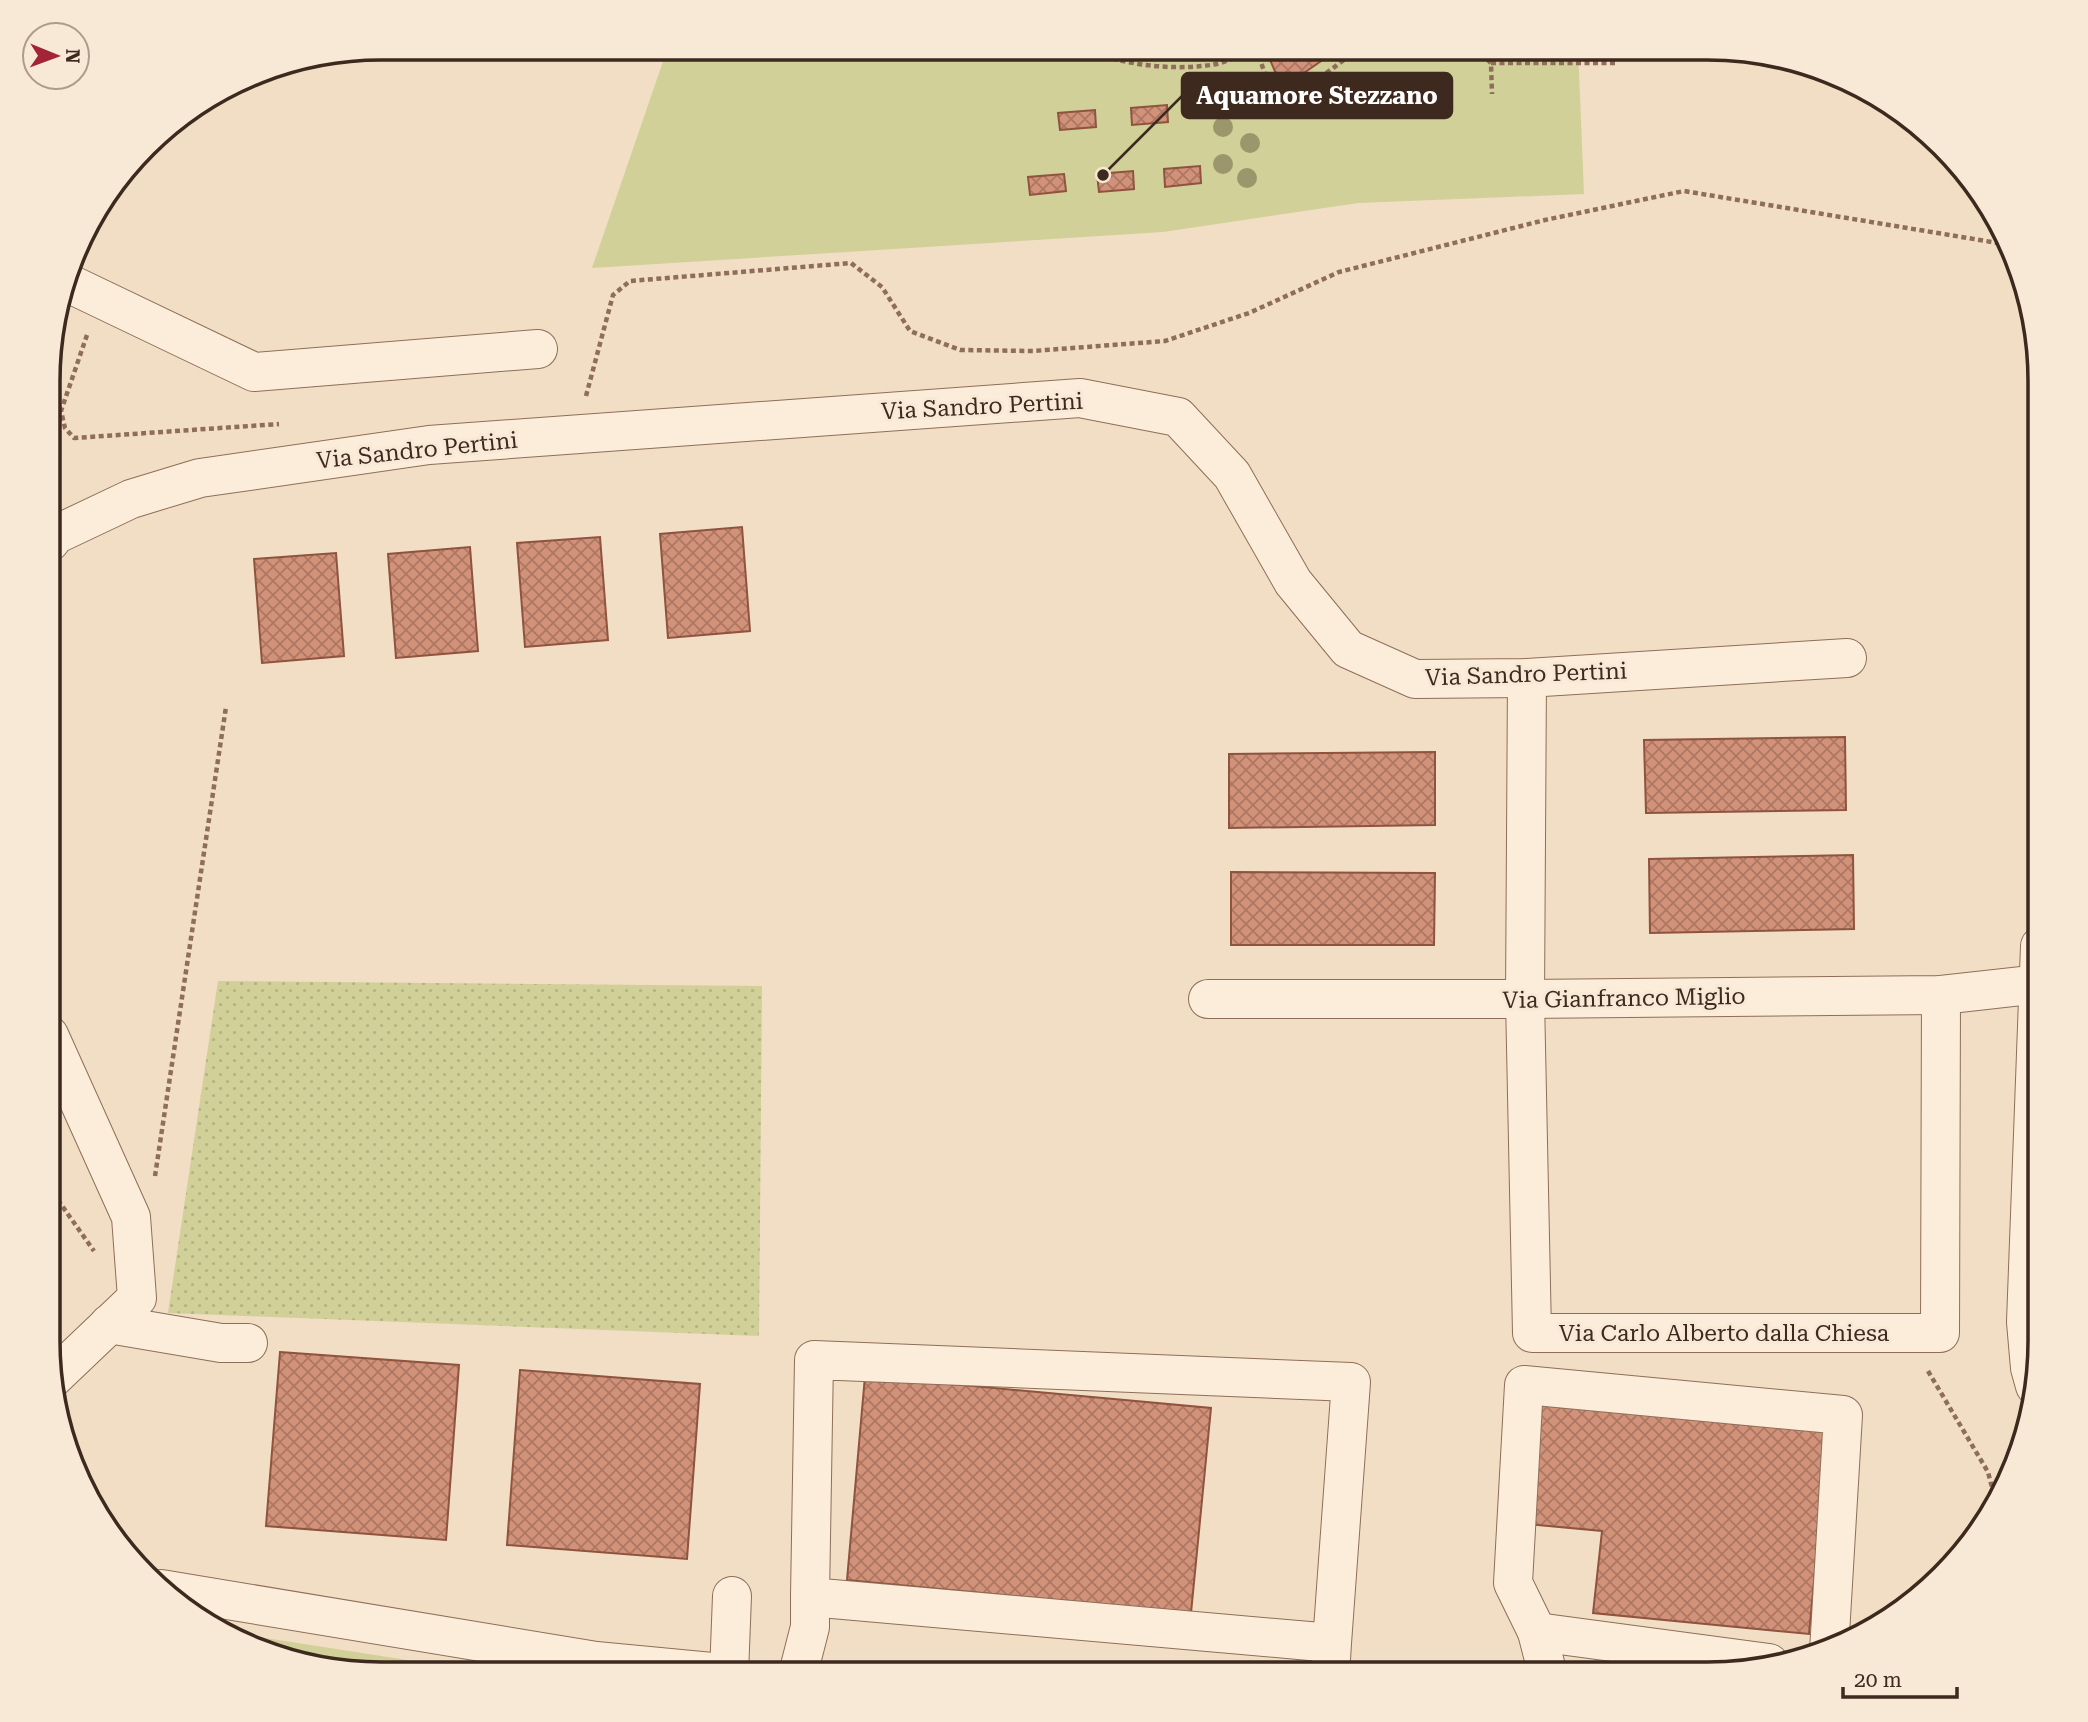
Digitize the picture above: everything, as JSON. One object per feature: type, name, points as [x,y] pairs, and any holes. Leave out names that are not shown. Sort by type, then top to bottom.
[{"type":"street","points":[[74,286],[254,372],[538,349]]},
{"type":"street","name":"Via Sandro Pertini","points":[[60,533],[131,499],[200,478],[429,445],[1080,398],[1178,417],[1233,475],[1293,582],[1349,649],[1415,679],[1527,678],[1847,658]]},
{"type":"street","name":"Via Carlo Alberto dalla Chiesa","points":[[1527,678],[1525,999],[1532,1333],[1940,1333],[1941,995]]},
{"type":"street","name":"Via Gianfranco Miglio","points":[[1208,999],[1941,995],[2028,985]]},
{"type":"street","points":[[60,1059],[131,1217],[137,1298],[61,1371]]},
{"type":"street","points":[[2028,1274],[2028,1345]]},
{"type":"street","points":[[109,1324],[221,1343],[248,1343]]},
{"type":"street","points":[[801,1662],[810,1627],[810,1597],[814,1360],[1351,1382],[1331,1659],[810,1597]]},
{"type":"street","points":[[1545,1662],[1537,1632],[1513,1583],[1524,1385],[1843,1415],[1830,1638]]},
{"type":"street","points":[[179,1591],[564,1662]]},
{"type":"street","points":[[731,1662],[732,1596]]},
{"type":"street","points":[[1537,1632],[1748,1660]]},
{"type":"path","points":[[1119,60],[1160,68],[1213,65],[1226,60]]},
{"type":"path","points":[[1261,60],[1273,97],[1317,80],[1344,60]]},
{"type":"path","points":[[1488,60],[1491,63],[1618,63]]},
{"type":"path","points":[[1491,63],[1492,94]]},
{"type":"path","points":[[575,434],[613,295],[630,281],[851,263],[882,288],[910,331],[960,350],[1033,351],[1165,341],[1249,313],[1339,272],[1545,220],[1684,191],[1997,243]]},
{"type":"path","points":[[153,1188],[226,707]]},
{"type":"path","points":[[60,1203],[98,1257],[137,1298]]},
{"type":"path","points":[[1922,1333],[1924,1364],[1988,1472],[1992,1489]]},
{"type":"green space","points":[[664,60],[1578,60],[1584,194],[1358,203],[1163,232],[592,268]]},
{"type":"green space","points":[[218,981],[762,986],[759,1336],[168,1313]]},
{"type":"green space","points":[[253,1636],[420,1662],[338,1660],[297,1652]]},
{"type":"building","points":[[1270,60],[1323,60],[1282,88]]},
{"type":"building","points":[[1167,105],[1168,122],[1132,125],[1131,108]]},
{"type":"building","points":[[1095,110],[1096,127],[1060,130],[1058,113]]},
{"type":"building","points":[[1200,166],[1201,183],[1165,187],[1164,169]]},
{"type":"building","points":[[1133,171],[1134,189],[1099,192],[1097,174]]},
{"type":"building","points":[[1064,174],[1066,191],[1030,195],[1028,177]]},
{"type":"building","points":[[742,527],[750,631],[668,638],[660,534]]},
{"type":"building","points":[[600,537],[608,640],[525,647],[517,543]]},
{"type":"building","points":[[470,547],[478,651],[396,658],[388,554]]},
{"type":"building","points":[[336,553],[344,656],[262,663],[254,559]]},
{"type":"building","points":[[1845,737],[1846,810],[1646,813],[1644,740]]},
{"type":"building","points":[[1435,752],[1435,825],[1229,828],[1229,754]]},
{"type":"building","points":[[1853,855],[1854,929],[1650,933],[1649,859]]},
{"type":"building","points":[[1231,872],[1435,873],[1434,945],[1231,945]]},
{"type":"building","points":[[280,1352],[459,1365],[446,1540],[266,1526]]},
{"type":"building","points":[[520,1370],[700,1384],[687,1559],[507,1545]]},
{"type":"building","points":[[865,1376],[1211,1408],[1191,1613],[847,1580]]},
{"type":"building","points":[[1528,1399],[1829,1427],[1809,1634],[1593,1613],[1602,1531],[1517,1523]]},
{"type":"place","name":"Aquamore Stezzano","points":[[1103,175]]}]
